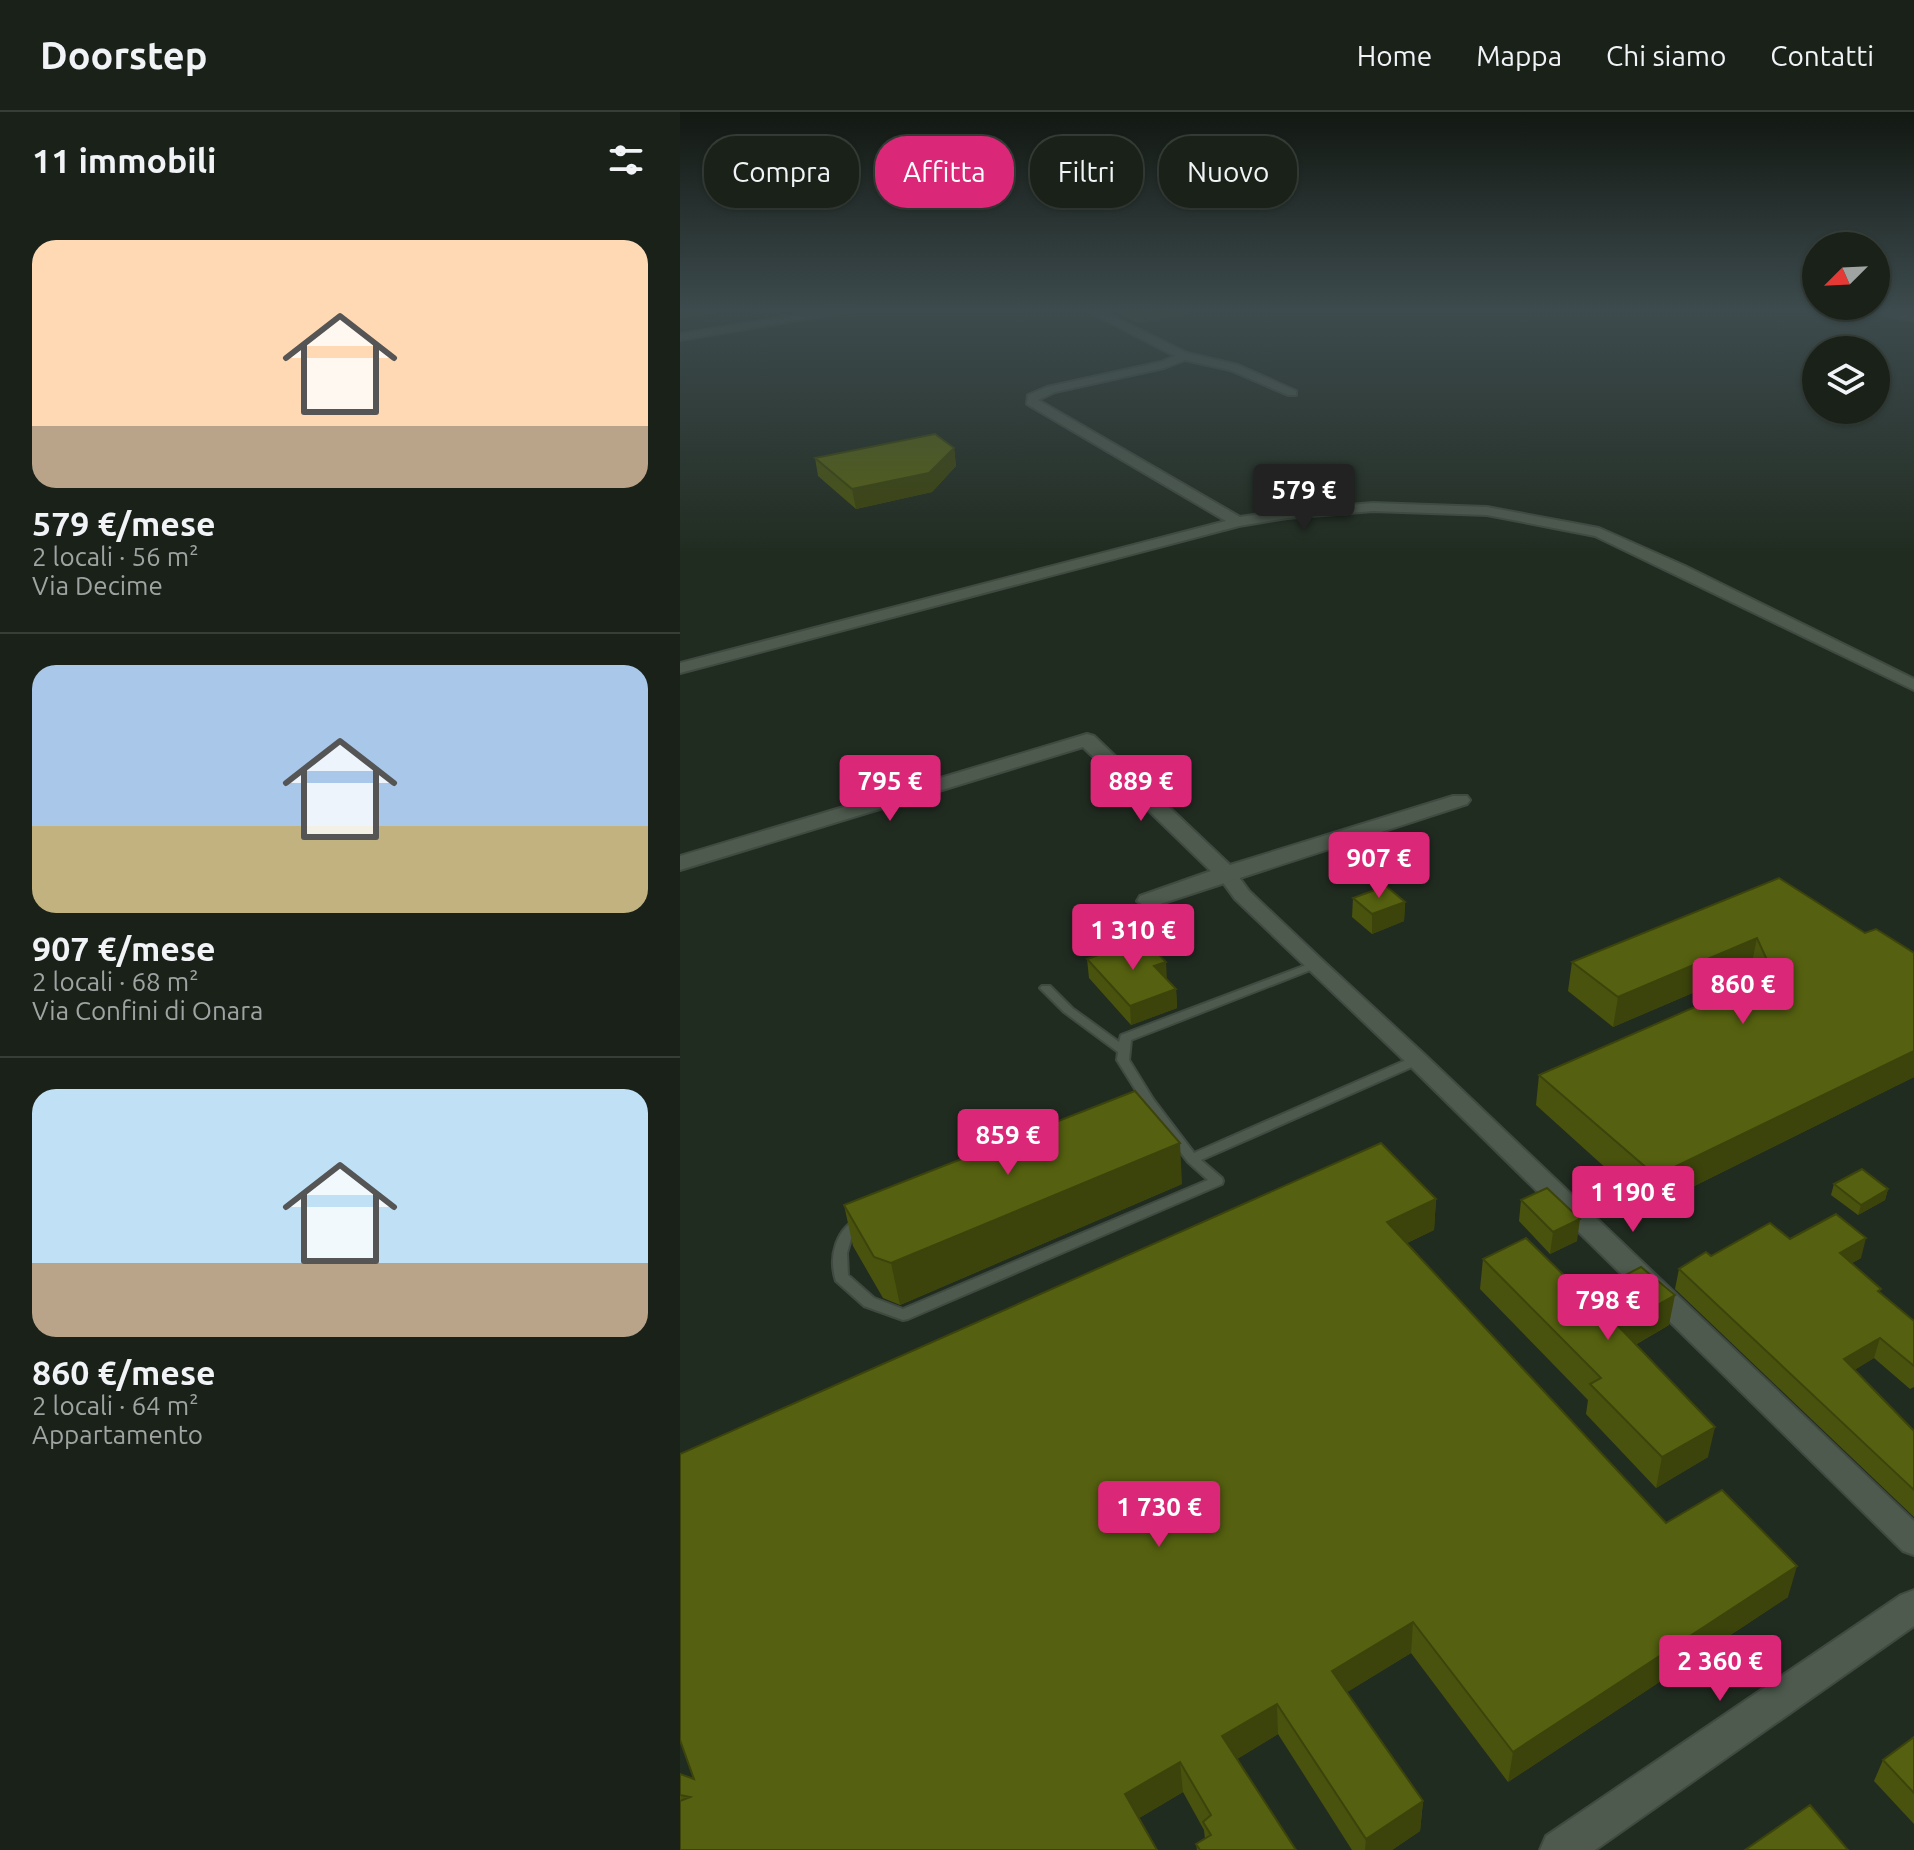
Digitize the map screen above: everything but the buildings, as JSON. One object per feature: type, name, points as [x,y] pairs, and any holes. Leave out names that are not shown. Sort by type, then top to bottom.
[{"type":"street","points":[[1055,389],[1037,393],[1032,398],[1033,404],[1238,522]]},
{"type":"street","points":[[1283,389],[1292,393]]},
{"type":"street","points":[[680,668],[1238,522],[1287,514],[1373,507],[1487,511],[1599,532],[1914,685]]},
{"type":"street","points":[[680,863],[1087,740],[1226,873],[1242,895],[1314,965],[1417,1060],[1914,1541]]},
{"type":"street","points":[[1148,901],[1226,873],[1460,800]]},
{"type":"street","points":[[1560,1850],[1914,1606]]},
{"type":"lane","points":[[875,1214],[850,1228],[839,1251],[841,1277],[869,1302],[903,1315],[1217,1181],[1192,1159],[1149,1102],[1123,1060],[1125,1038],[1314,965]]},
{"type":"lane","points":[[1046,988],[1068,1010],[1124,1051]]},
{"type":"lane","points":[[1192,1159],[1417,1060]]},
{"type":"lane","points":[[1120,1114],[1149,1102]]}]
